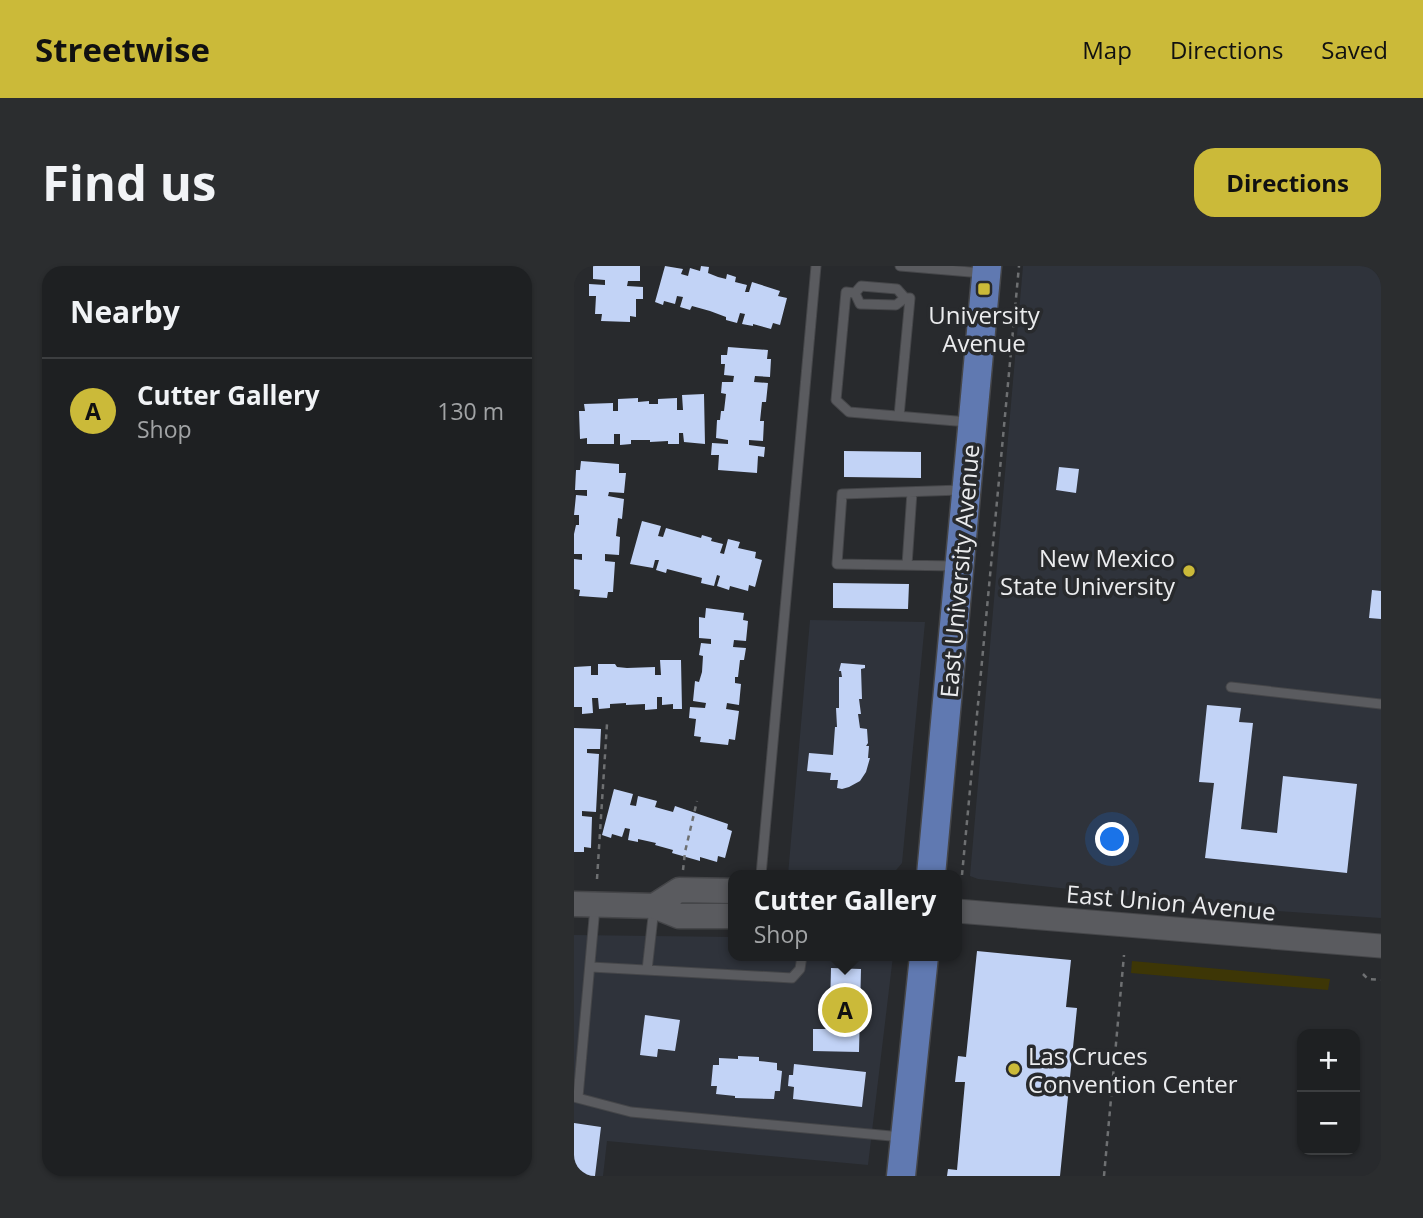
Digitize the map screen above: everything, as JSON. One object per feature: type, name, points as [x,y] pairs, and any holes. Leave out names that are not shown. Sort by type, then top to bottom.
[{"type":"main road","name":"East University Avenue","points":[[931,870],[986,270]]},
{"type":"main road","points":[[654,906],[679,890],[728,891]]},
{"type":"main road","points":[[584,904],[654,906],[679,916],[728,916]]},
{"type":"main road","points":[[901,1176],[923,961]]},
{"type":"street","name":"East Union Avenue","points":[[962,911],[1381,946]]},
{"type":"lane","points":[[761,870],[816,266]]},
{"type":"lane","points":[[900,266],[986,270]]},
{"type":"lane","points":[[855,293],[861,286],[897,289],[905,298],[910,299],[900,416]]},
{"type":"lane","points":[[855,293],[846,292],[836,400],[849,412],[972,422]]},
{"type":"lane","points":[[855,293],[860,304],[896,305],[905,298]]},
{"type":"lane","points":[[959,566],[837,564],[842,494],[966,490]]},
{"type":"lane","points":[[907,565],[912,492]]},
{"type":"lane","points":[[1231,687],[1381,704]]},
{"type":"lane","points":[[584,904],[591,967],[576,1097],[631,1112],[905,1138]]},
{"type":"lane","points":[[647,970],[654,906]]},
{"type":"lane","points":[[591,967],[792,978],[800,969],[801,961]]},
{"type":"path","points":[[962,875],[1019,266]]},
{"type":"path","points":[[597,879],[607,724]]},
{"type":"path","points":[[683,873],[697,801]]},
{"type":"path","points":[[1104,1176],[1124,955]]},
{"type":"path","points":[[1363,974],[1368,979],[1381,980]]},
{"type":"shaded area","name":"New Mexico State University","points":[[1023,266],[1381,266],[1381,918],[1263,910],[970,876]]},
{"type":"shaded area","points":[[810,620],[925,622],[902,863],[896,870],[788,870]]},
{"type":"shaded area","points":[[574,935],[728,937],[728,961],[892,961],[868,1165],[607,1141],[603,1176],[574,1176]]},
{"type":"shaded area","points":[[1132,961],[1330,979],[1328,990],[1131,973]]},
{"type":"building","points":[[593,266],[640,266],[640,281],[628,281],[627,286],[643,287],[643,299],[636,299],[636,317],[630,316],[630,322],[601,321],[602,314],[595,314],[596,296],[589,296],[589,284],[605,285],[605,280],[593,279]]},
{"type":"building","points":[[665,266],[683,269],[681,274],[688,276],[690,268],[700,271],[701,266],[709,267],[708,273],[718,277],[726,279],[727,274],[736,277],[735,282],[747,285],[745,292],[749,292],[752,282],[780,291],[778,296],[787,298],[780,325],[773,323],[771,329],[753,326],[742,324],[745,314],[740,313],[737,323],[692,306],[690,310],[680,307],[683,297],[677,296],[675,304],[664,301],[663,305],[655,302]]},
{"type":"building","points":[[728,347],[768,350],[767,359],[771,359],[770,377],[755,376],[754,382],[768,383],[760,421],[764,421],[763,441],[749,440],[749,445],[765,447],[764,457],[758,456],[757,473],[718,470],[719,455],[711,455],[712,443],[728,444],[728,440],[716,438],[717,420],[720,420],[721,411],[724,411],[726,394],[721,393],[722,382],[733,382],[734,376],[724,375],[725,364],[721,364],[721,355],[727,355]]},
{"type":"building","points":[[704,394],[705,444],[684,442],[683,433],[679,433],[679,444],[631,440],[631,444],[620,445],[620,434],[614,434],[614,444],[587,444],[587,438],[580,439],[579,411],[585,411],[584,404],[613,403],[613,411],[618,411],[618,399],[638,398],[638,402],[658,404],[658,399],[677,398],[677,410],[683,410],[682,395]]},
{"type":"building","points":[[844,451],[921,452],[921,478],[844,477]]},
{"type":"building","points":[[581,461],[619,464],[619,473],[626,473],[624,493],[609,492],[608,496],[624,499],[622,519],[618,518],[616,536],[620,537],[619,555],[605,554],[605,561],[615,562],[613,592],[608,592],[607,598],[579,596],[580,590],[574,589],[574,559],[582,560],[582,554],[574,554],[574,534],[576,525],[579,525],[579,515],[574,515],[576,495],[587,496],[587,490],[575,490],[576,470],[580,470]]},
{"type":"building","points":[[1059,467],[1079,469],[1076,493],[1056,490]]},
{"type":"building","points":[[642,521],[661,526],[658,536],[663,537],[666,528],[701,538],[702,535],[712,538],[711,541],[723,544],[720,553],[724,554],[728,539],[740,542],[738,548],[756,552],[755,558],[762,560],[755,587],[749,585],[748,591],[730,586],[729,590],[717,586],[720,576],[717,575],[714,586],[701,583],[702,578],[667,569],[666,573],[656,570],[659,560],[655,560],[653,568],[630,564]]},
{"type":"building","points":[[833,583],[909,584],[908,609],[833,608]]},
{"type":"building","points":[[1372,590],[1381,591],[1381,619],[1369,618]]},
{"type":"building","points":[[706,608],[744,613],[743,620],[748,621],[746,641],[734,640],[733,647],[746,648],[744,660],[740,660],[738,677],[735,677],[735,683],[741,684],[739,705],[727,703],[726,709],[739,711],[735,740],[729,739],[728,745],[700,742],[701,737],[694,736],[696,719],[689,718],[690,707],[705,708],[706,703],[693,701],[695,681],[699,682],[702,672],[703,656],[699,655],[701,643],[711,644],[711,639],[699,638],[699,617],[705,618]]},
{"type":"building","points":[[660,660],[681,660],[682,709],[673,709],[673,704],[662,705],[662,697],[657,697],[657,709],[645,710],[645,704],[626,703],[610,704],[610,708],[599,709],[598,698],[592,698],[593,713],[582,714],[582,707],[574,707],[574,667],[591,666],[591,675],[598,675],[598,664],[615,664],[617,667],[627,668],[655,667],[655,675],[661,675]]},
{"type":"building","points":[[841,663],[865,665],[865,668],[861,669],[861,714],[858,714],[860,728],[867,729],[866,746],[869,746],[870,758],[860,781],[842,789],[837,788],[838,780],[830,780],[831,773],[807,771],[809,753],[833,755],[837,727],[836,708],[839,708],[839,677],[842,677],[839,671]]},
{"type":"building","points":[[1207,705],[1241,708],[1239,722],[1253,723],[1241,829],[1277,833],[1283,776],[1357,784],[1347,873],[1205,858],[1214,783],[1199,782]]},
{"type":"building","points":[[574,728],[601,729],[600,749],[587,749],[587,753],[599,754],[596,812],[582,811],[582,816],[592,817],[591,848],[584,847],[584,852],[574,852]]},
{"type":"building","points":[[614,789],[633,794],[630,805],[636,806],[638,796],[657,801],[655,807],[673,812],[675,806],[728,824],[727,829],[732,831],[725,858],[718,856],[717,862],[700,857],[700,861],[672,853],[673,850],[655,845],[656,843],[628,840],[630,829],[625,828],[622,837],[602,835]]},
{"type":"building","name":"Las Cruces Convention Center","points":[[977,951],[1071,960],[1066,1007],[1077,1008],[1060,1176],[947,1176],[948,1169],[957,1170],[965,1082],[955,1082],[958,1056],[966,1057]]},
{"type":"building","points":[[831,968],[861,969],[859,1052],[813,1051],[813,1029],[829,1029],[829,1022],[822,1021],[822,1010],[830,1010]]},
{"type":"building","points":[[645,1015],[680,1020],[675,1051],[658,1049],[657,1057],[640,1055]]},
{"type":"building","points":[[738,1056],[759,1057],[759,1061],[777,1063],[777,1070],[782,1071],[780,1091],[775,1091],[774,1099],[735,1098],[716,1094],[717,1086],[711,1086],[713,1065],[719,1065],[719,1058],[738,1059]]},
{"type":"building","points":[[794,1064],[866,1072],[862,1107],[793,1099],[794,1087],[788,1086]]},
{"type":"building","points":[[574,1123],[601,1127],[595,1176],[574,1176]]},
{"type":"place","name":"University Avenue","points":[[984,289]]},
{"type":"place","name":"New Mexico State University","points":[[1189,571]]},
{"type":"place","name":"Cutter Gallery","points":[[845,1010]]},
{"type":"place","name":"Las Cruces Convention Center","points":[[1014,1069]]}]
